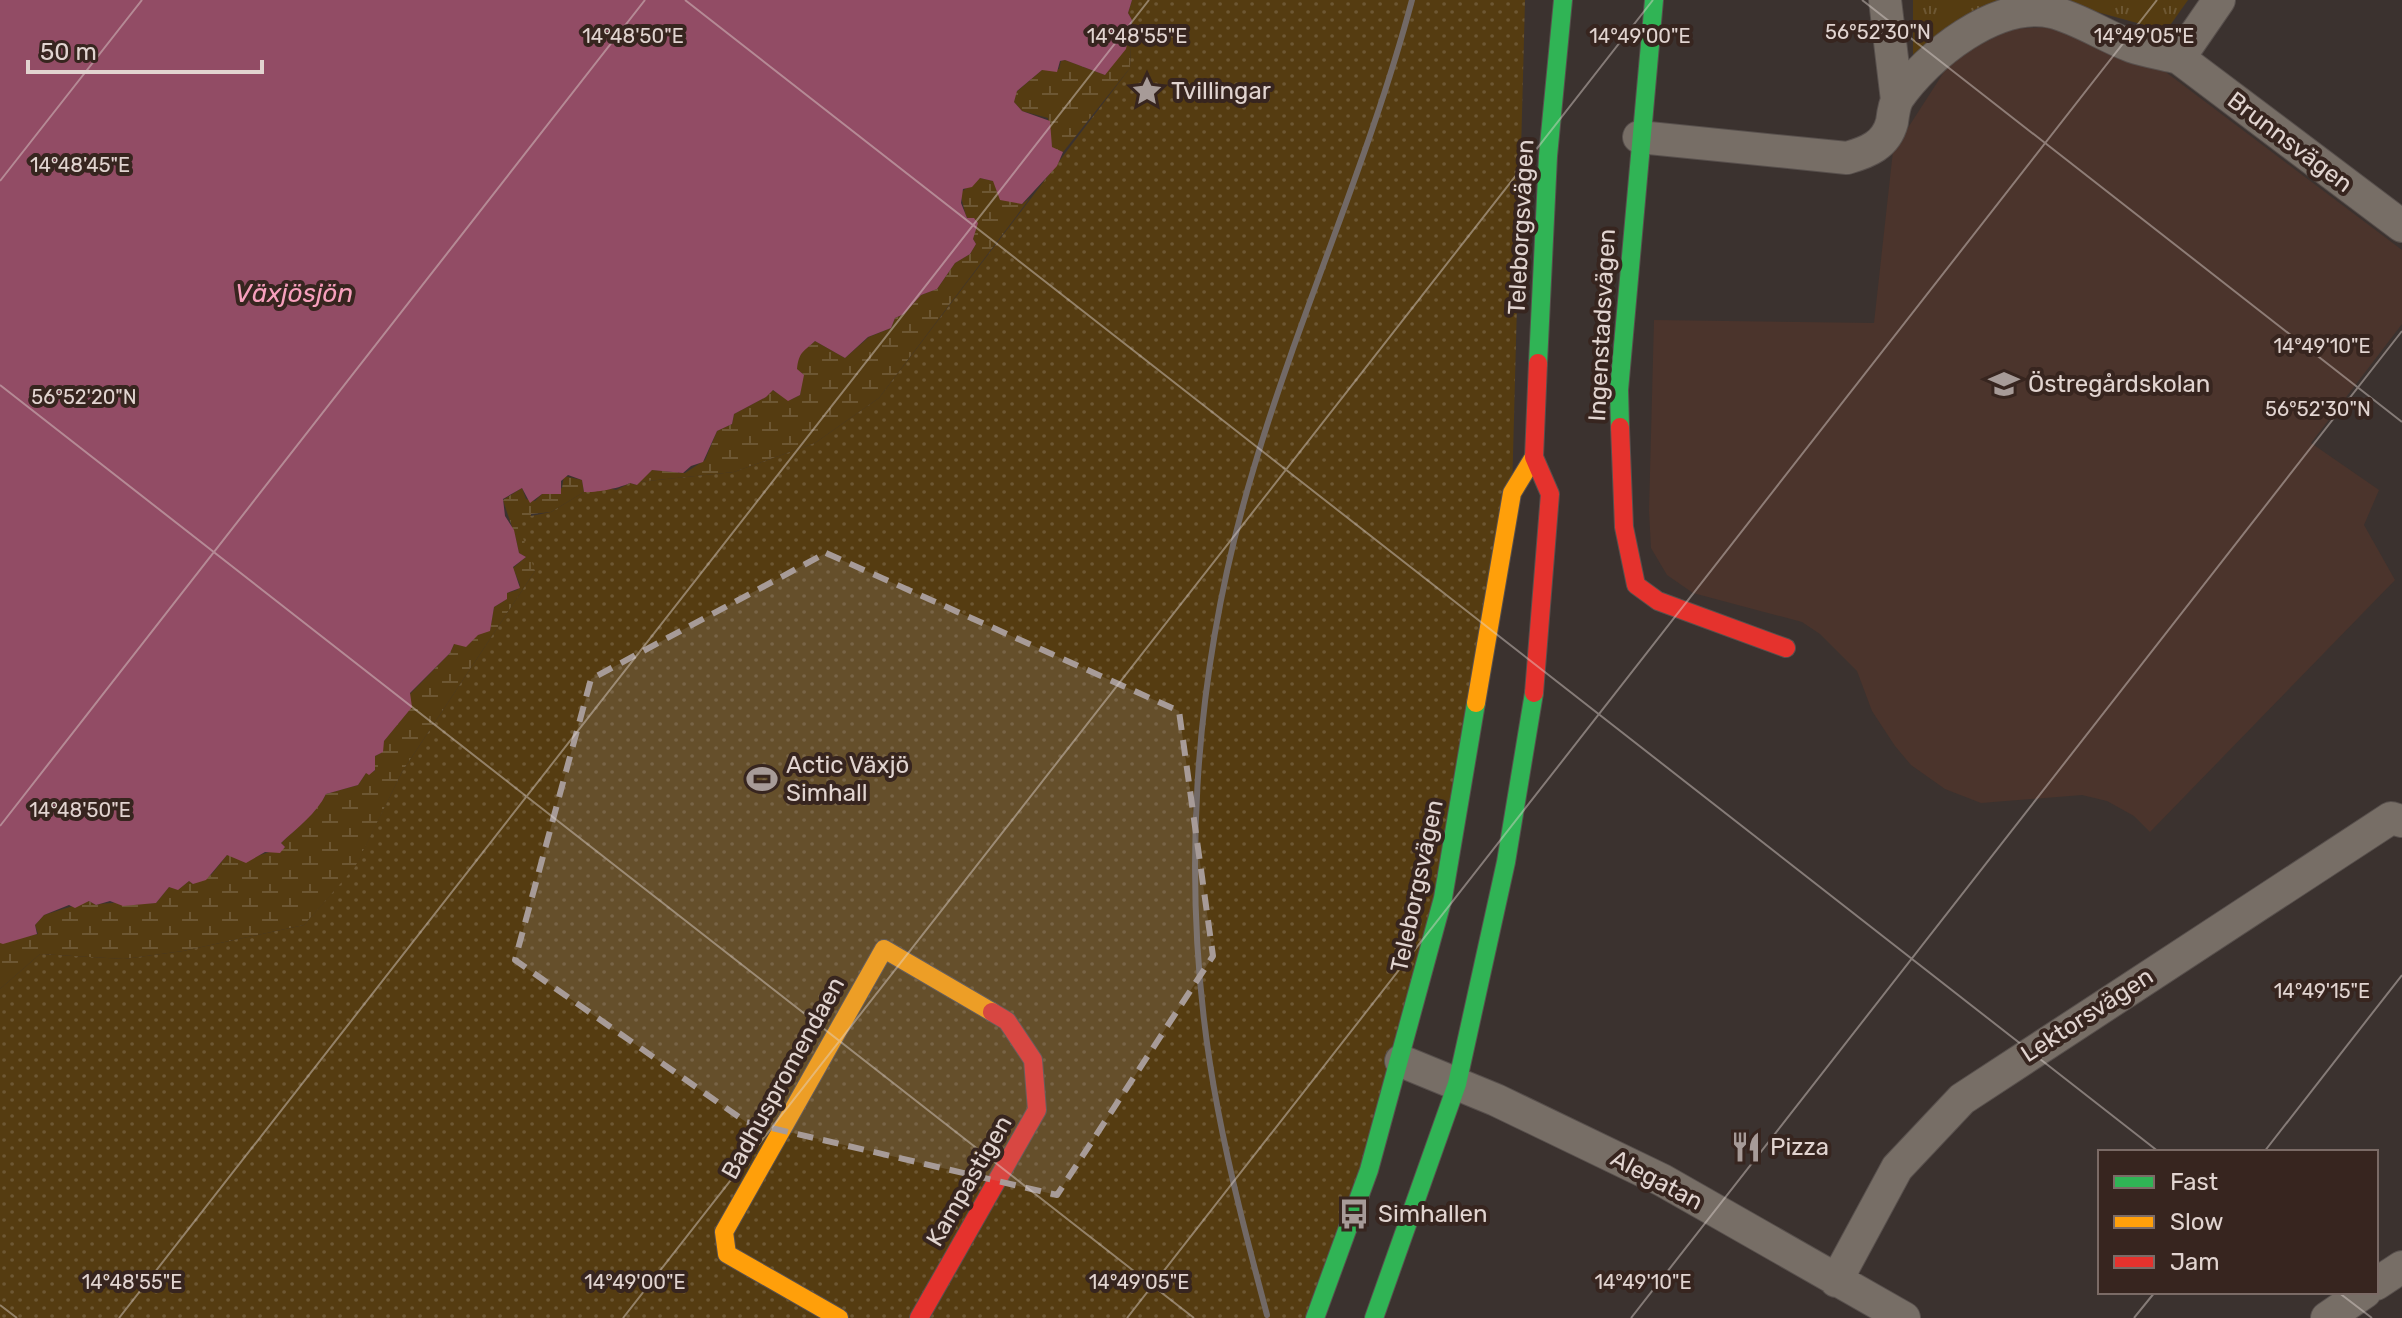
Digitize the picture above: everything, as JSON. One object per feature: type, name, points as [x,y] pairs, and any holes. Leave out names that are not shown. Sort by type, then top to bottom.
[{"type":"main road","name":"Teleborgsvägen","points":[[1374,1318],[1457,1084],[1497,909],[1538,667],[1550,494],[1534,457],[1548,156],[1563,0]]},
{"type":"main road","name":"Ingenstadsvägen","points":[[1654,0],[1639,137],[1619,390],[1624,527],[1629,562],[1636,585],[1658,601],[1786,648]]},
{"type":"main road","name":"Teleborgsvägen","points":[[1315,1318],[1359,1199],[1401,1061],[1443,898],[1512,493],[1534,457]]},
{"type":"main road","name":"Badhuspromendaen","points":[[839,1318],[727,1254],[724,1232],[884,949]]},
{"type":"main road","name":"Kampastigen","points":[[884,949],[1007,1021],[1033,1060],[1037,1110],[919,1318]]},
{"type":"street","points":[[1639,137],[1847,158],[1877,147],[1890,131],[1897,100],[1885,0]]},
{"type":"street","points":[[1897,100],[1948,44],[2012,12],[2048,11],[2084,23],[2130,45],[2179,58],[2219,0]]},
{"type":"street","name":"Brunnsvägen","points":[[2179,58],[2402,226]]},
{"type":"street","name":"Lektorsvägen","points":[[1836,1281],[1897,1168],[1962,1099],[2391,818],[2402,821]]},
{"type":"street","name":"Alegatan","points":[[1401,1061],[1662,1180],[1904,1318]]},
{"type":"street","points":[[2378,1283],[2402,1267]]},
{"type":"street","points":[[2327,1318],[2362,1294]]},
{"type":"highlighted area","points":[[826,553],[1179,711],[1213,956],[1057,1195],[746,1122],[515,960],[591,679]]},
{"type":"shaded area","name":"Östregårdskolan","points":[[2066,26],[2163,70],[2402,250],[2402,324],[2311,443],[2379,490],[2364,525],[2395,580],[2150,832],[2134,816],[2107,801],[2082,795],[1981,803],[1945,789],[1911,765],[1895,746],[1872,711],[1857,671],[1820,634],[1802,622],[1693,593],[1667,575],[1651,548],[1649,511],[1654,320],[1874,323],[1893,151],[1953,58],[2012,29]]},
{"type":"green space","points":[[1132,0],[1525,0],[1512,493],[1443,898],[1315,1318],[0,1318],[0,989],[40,954],[124,959],[183,951],[304,925],[355,867],[402,772],[535,571],[516,519],[551,512],[584,492],[604,487],[616,490],[630,483],[636,485],[638,482],[734,472],[815,443],[879,398],[1130,68],[1132,20],[1128,13]]},
{"type":"green space","points":[[1913,0],[2003,0],[1913,69]]},
{"type":"green space","points":[[2054,0],[2188,0],[2166,31]]},
{"type":"green space","points":[[1132,20],[1130,68],[1063,152],[1052,148],[1048,118],[1022,111],[1014,102],[1015,93],[1042,70],[1059,69],[1061,61],[1065,60],[1105,75],[1131,38]]},
{"type":"green space","points":[[980,178],[993,181],[1022,204],[1030,198],[879,398],[815,443],[734,472],[638,482],[652,470],[685,473],[705,460],[717,431],[732,424],[734,414],[766,397],[772,390],[790,400],[800,395],[803,374],[796,369],[797,363],[802,352],[815,341],[845,358],[869,337],[891,328],[895,318],[904,314],[921,295],[937,289],[955,263],[970,254],[976,244],[973,239],[976,227],[966,216],[960,193]]},
{"type":"green space","points":[[564,476],[582,480],[584,492],[551,512],[531,514],[535,571],[402,772],[355,868],[304,925],[183,951],[124,959],[40,954],[0,989],[0,943],[38,934],[35,925],[44,915],[89,901],[96,905],[156,903],[169,887],[179,889],[189,881],[193,884],[211,875],[227,855],[251,858],[285,847],[281,843],[312,814],[326,794],[358,785],[366,773],[375,771],[375,756],[381,753],[384,741],[409,710],[410,694],[450,653],[454,644],[470,643],[477,635],[490,630],[494,607],[520,585],[513,568],[526,557],[519,553],[503,500],[522,488],[526,499],[535,501],[542,494],[562,488]]},
{"type":"water","name":"Växjösjön","points":[[0,0],[1132,0],[1128,13],[1132,20],[1126,49],[1105,75],[1065,60],[1060,61],[1057,72],[1042,70],[1017,91],[1014,102],[1022,111],[1050,121],[1052,147],[1063,152],[1057,166],[1022,204],[1000,200],[993,181],[980,178],[972,187],[963,189],[961,203],[967,218],[974,218],[978,223],[973,239],[976,244],[970,254],[955,263],[937,289],[921,295],[904,314],[895,318],[891,328],[868,337],[845,358],[815,341],[799,359],[797,369],[804,375],[800,395],[788,401],[773,390],[734,414],[732,424],[717,431],[703,462],[683,473],[652,470],[637,485],[630,483],[589,492],[584,492],[582,480],[568,475],[561,481],[561,494],[542,494],[530,503],[522,488],[503,499],[505,516],[514,530],[519,553],[526,557],[513,567],[520,588],[507,593],[507,599],[494,607],[490,631],[478,635],[466,647],[454,644],[450,653],[410,693],[412,707],[384,741],[383,752],[375,756],[375,770],[369,775],[366,773],[358,785],[326,794],[312,814],[281,843],[285,847],[280,853],[265,852],[246,863],[227,855],[206,880],[193,884],[189,881],[178,890],[169,887],[156,903],[123,906],[110,901],[96,905],[89,901],[75,908],[69,905],[44,915],[35,925],[37,934],[3,944],[0,943]]},
{"type":"railway","points":[[1267,1315],[1229,1162],[1205,1030],[1195,867],[1205,703],[1217,622],[1255,464],[1293,347],[1376,117],[1412,0]]},
{"type":"traffic: fast","points":[[1538,363],[1548,156],[1563,0]]},
{"type":"traffic: fast","points":[[1620,427],[1619,390],[1654,0]]},
{"type":"traffic: fast","points":[[1374,1318],[1457,1084],[1506,862],[1534,693]]},
{"type":"traffic: fast","points":[[1315,1318],[1369,1170],[1443,898],[1476,703]]},
{"type":"traffic: slow","points":[[1476,703],[1512,493],[1534,457]]},
{"type":"traffic: slow","points":[[839,1318],[727,1254],[724,1232],[884,949],[992,1012]]},
{"type":"traffic: jam","points":[[1534,693],[1550,494],[1534,457],[1538,363]]},
{"type":"traffic: jam","points":[[1620,427],[1624,527],[1636,585],[1658,601],[1786,648]]},
{"type":"traffic: jam","points":[[919,1318],[1037,1110],[1033,1060],[1007,1021],[992,1012]]},
{"type":"place","name":"Tvillingar","points":[[1147,91]]},
{"type":"place","name":"Östregårdskolan","points":[[2004,384]]},
{"type":"place","name":"Actic Växjö Simhall","points":[[762,779]]},
{"type":"place","name":"Pizza","points":[[1746,1147]]},
{"type":"place","name":"Simhallen","points":[[1354,1214]]}]
